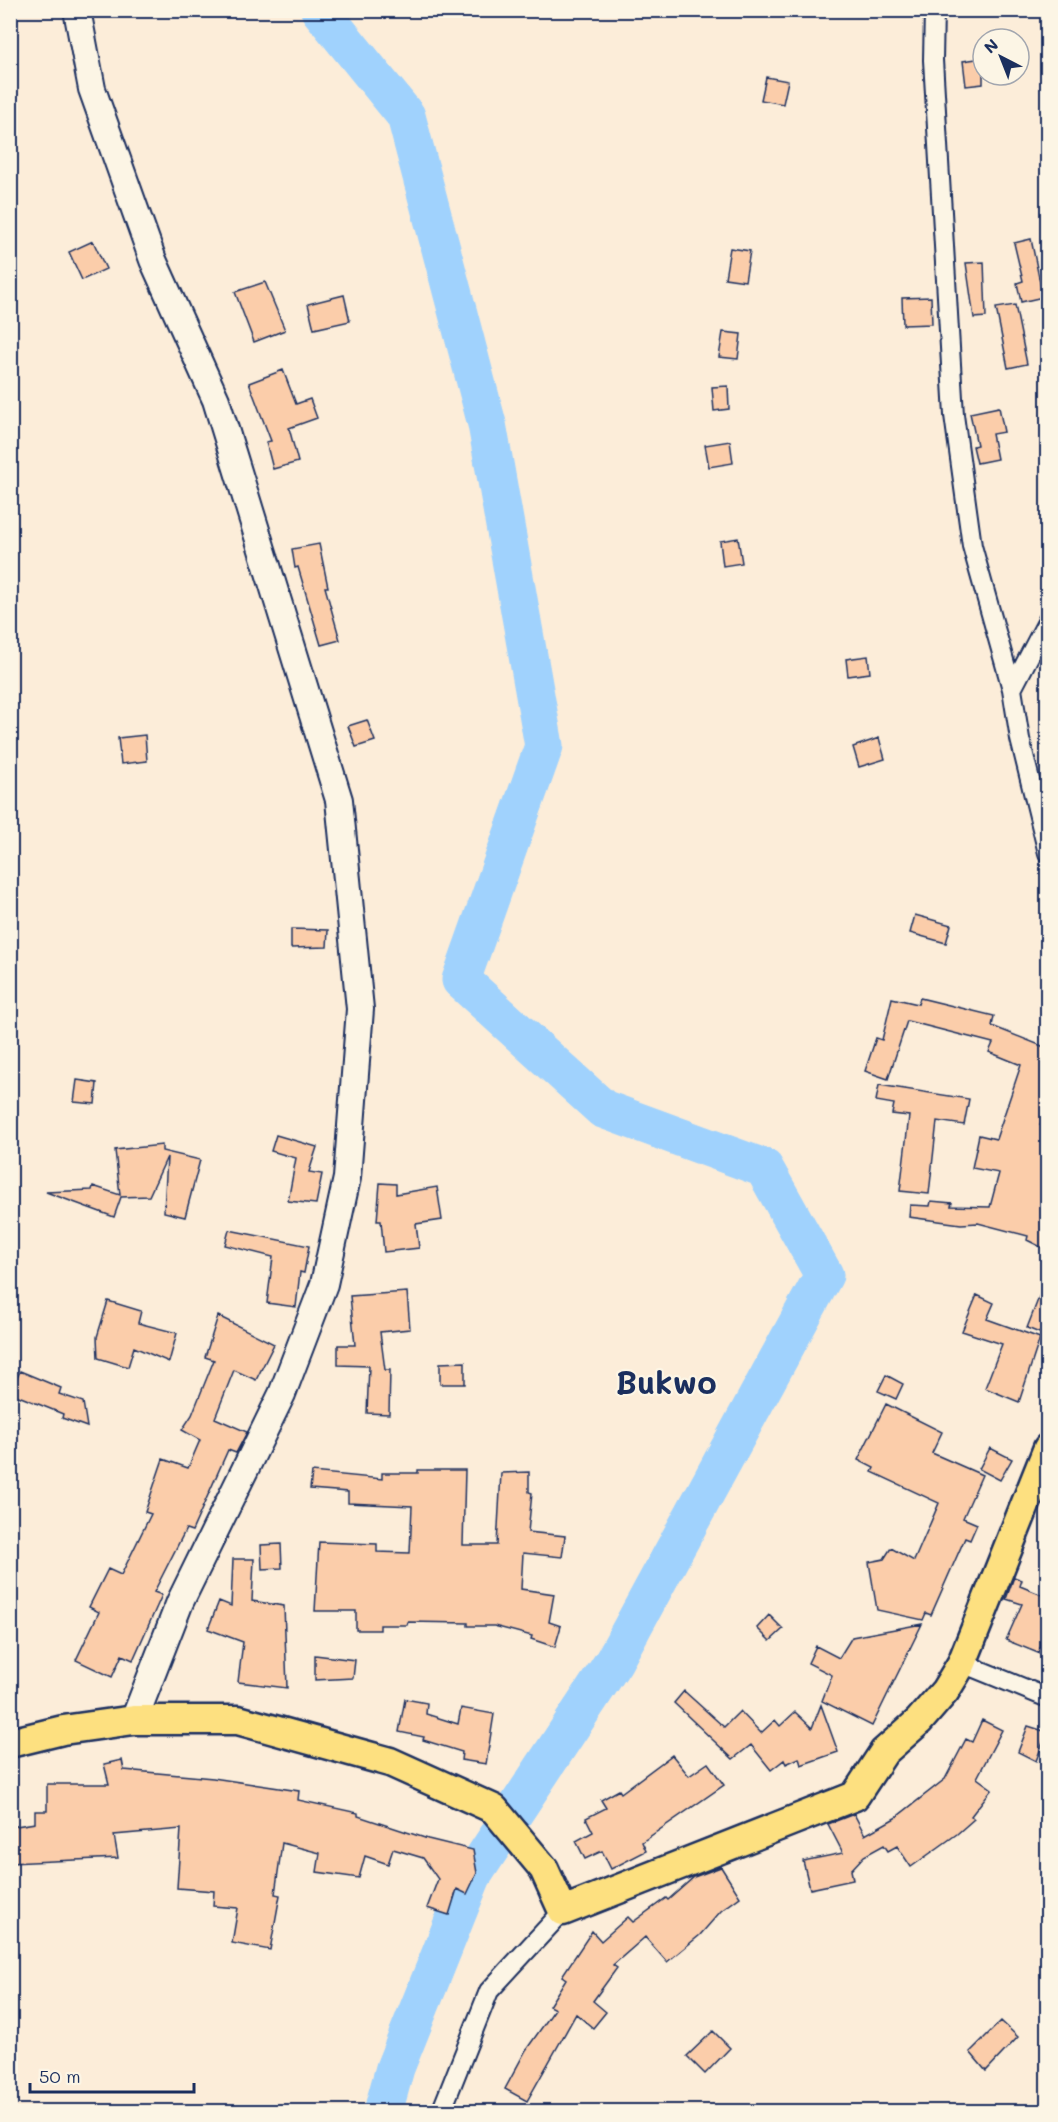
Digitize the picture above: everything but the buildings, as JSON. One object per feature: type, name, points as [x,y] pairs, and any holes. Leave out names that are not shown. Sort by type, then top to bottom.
[{"type":"main road","points":[[77,10],[92,89],[153,260],[216,400],[339,800],[360,1010],[347,1179],[324,1284],[282,1394],[180,1602],[134,1720]]},
{"type":"main road","points":[[10,1743],[63,1730],[134,1720],[238,1720],[390,1762],[494,1809],[544,1869],[563,1911],[855,1796],[884,1752],[919,1721],[945,1691],[962,1663],[1047,1448]]},
{"type":"street","points":[[934,10],[933,60],[954,415],[972,546],[1012,689],[1020,739],[1047,853]]},
{"type":"street","points":[[1012,689],[1047,620]]},
{"type":"street","points":[[962,1663],[1047,1698]]},
{"type":"street","points":[[441,2112],[489,1991],[563,1911]]},
{"type":"waterway","points":[[320,10],[406,116],[487,424],[544,746],[461,980],[603,1109],[764,1168],[824,1275],[614,1661],[472,1876],[395,2068],[383,2112]]},
{"type":"district","name":"Bukwo","points":[[666,1383]]}]
